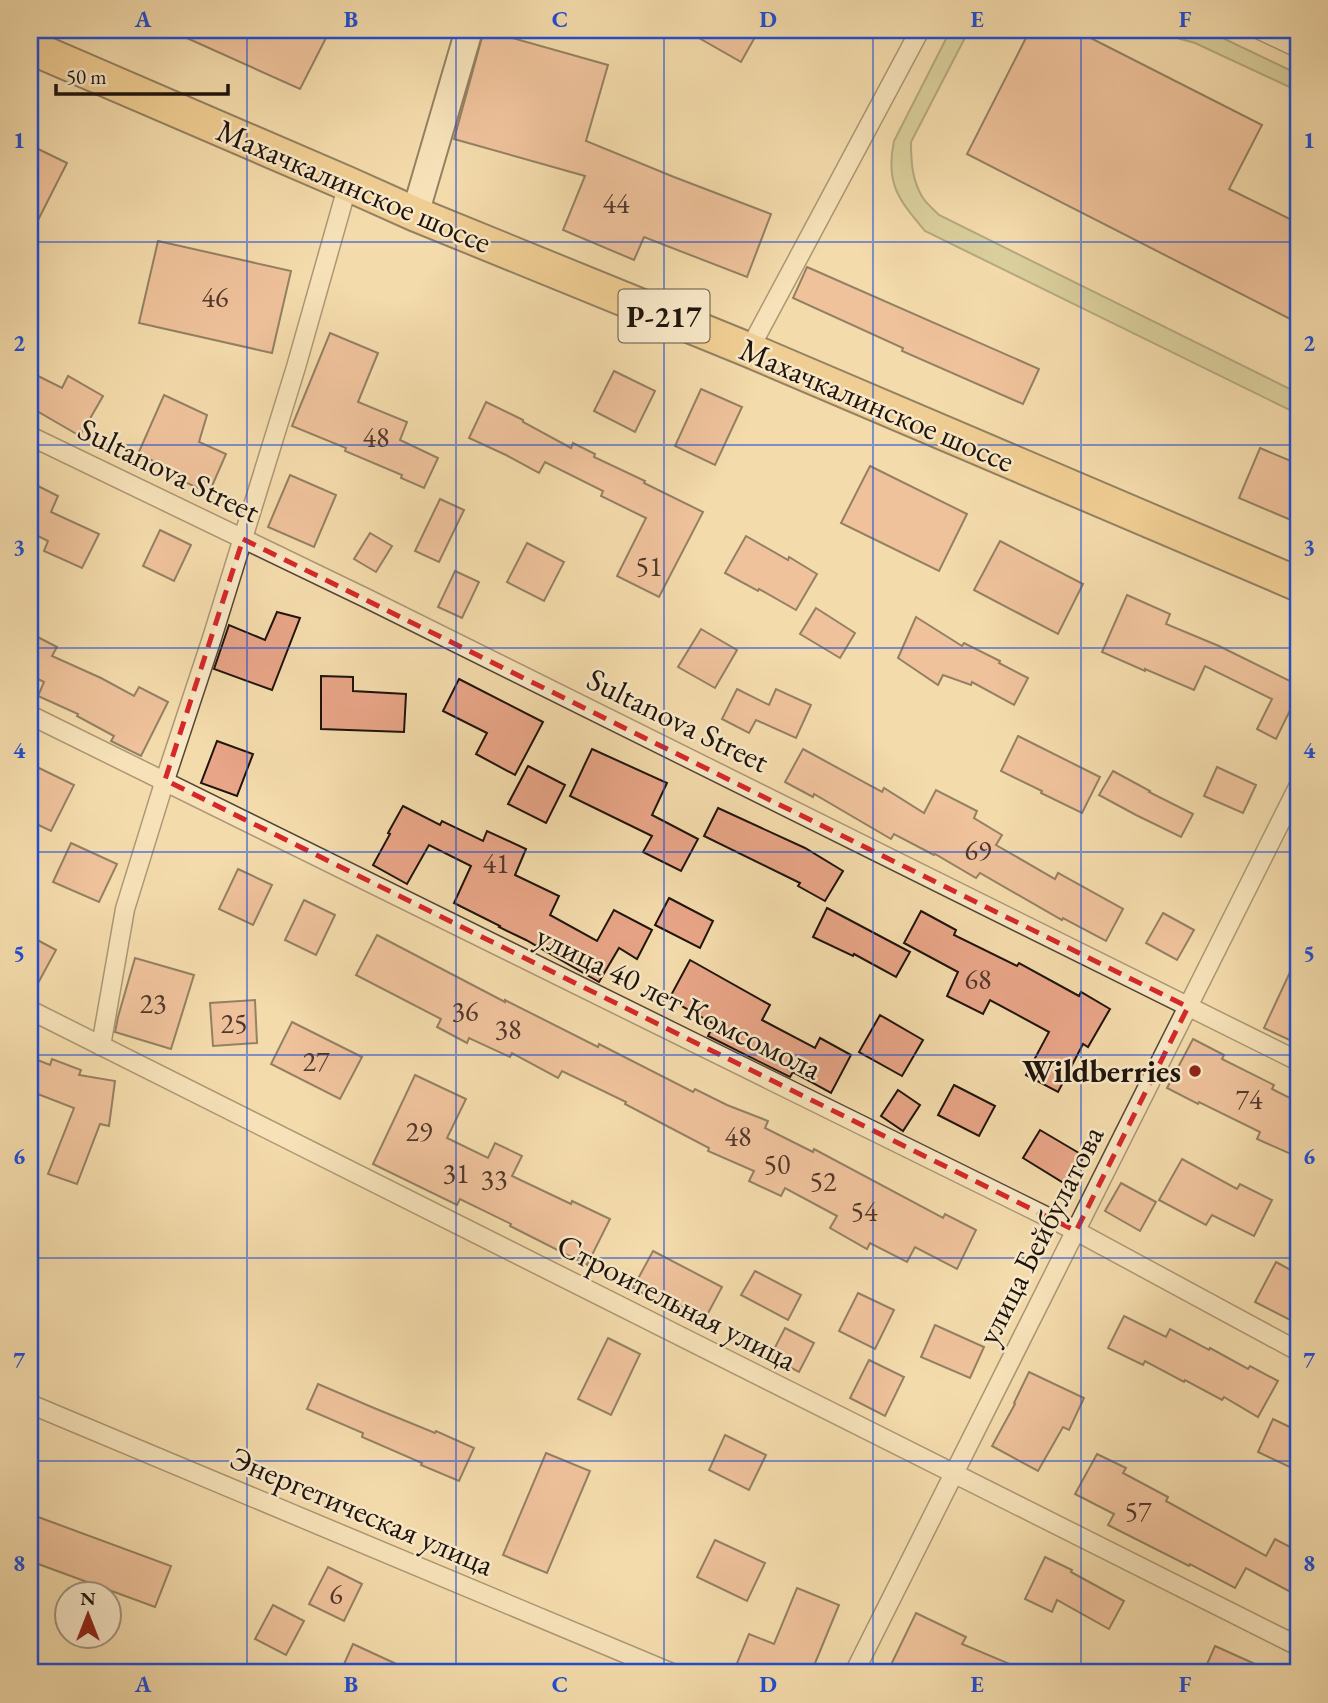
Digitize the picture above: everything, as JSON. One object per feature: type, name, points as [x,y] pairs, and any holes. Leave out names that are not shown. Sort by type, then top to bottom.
[{"type":"highway","name":"Махачкалинское шоссе","points":[[30,47],[415,214],[749,350],[1298,584]]},
{"type":"street","points":[[415,214],[469,30]]},
{"type":"street","points":[[749,350],[920,30]]},
{"type":"street","points":[[1260,30],[1298,48]]},
{"type":"street","points":[[101,1046],[125,909],[296,367],[348,184]]},
{"type":"street","name":"Sultanova Street","points":[[30,436],[368,599],[1298,1061]]},
{"type":"street","name":"улица 40 лет Комсомола","points":[[30,715],[1076,1231],[1298,1351]]},
{"type":"street","name":"улица Бейбулатова","points":[[855,1673],[1298,787]]},
{"type":"street","name":"Строительная улица","points":[[30,1010],[1298,1646]]},
{"type":"street","name":"Энергетическая улица","points":[[30,1404],[672,1673]]},
{"type":"highlighted area","points":[[243,539],[1188,1007],[1076,1231],[165,780]]},
{"type":"green space","points":[[942,30],[969,30],[911,142],[914,178],[929,205],[939,215],[1298,393],[1298,414],[925,231],[896,190],[891,169],[892,156],[894,141],[948,35]]},
{"type":"green space","points":[[1149,30],[1206,30],[1298,74],[1298,91],[1195,43]]},
{"type":"building","points":[[169,30],[330,30],[300,89]]},
{"type":"building","points":[[484,30],[608,65],[586,141],[771,214],[747,277],[644,237],[634,260],[563,230],[585,176],[454,139]]},
{"type":"building","points":[[685,30],[759,30],[741,62]]},
{"type":"building","points":[[1030,30],[1075,30],[1262,125],[1229,189],[1298,223],[1298,323],[967,154]]},
{"type":"building","points":[[30,145],[67,163],[30,236]]},
{"type":"building","points":[[158,241],[291,271],[272,353],[139,323]]},
{"type":"building","points":[[807,267],[1039,369],[1023,404],[902,351],[903,348],[793,298]]},
{"type":"building","points":[[330,333],[378,353],[358,402],[407,422],[400,440],[438,458],[424,488],[401,478],[402,475],[345,451],[346,448],[292,426]]},
{"type":"building","points":[[614,371],[655,391],[635,432],[594,411]]},
{"type":"building","points":[[30,372],[62,388],[68,376],[103,396],[80,436],[30,407]]},
{"type":"building","points":[[701,389],[742,407],[715,465],[675,446]]},
{"type":"building","points":[[164,395],[207,415],[199,442],[226,454],[209,493],[176,478],[178,472],[138,454]]},
{"type":"building","points":[[486,402],[571,448],[573,443],[595,454],[594,457],[703,512],[659,597],[617,576],[646,518],[601,496],[603,491],[545,462],[539,473],[469,438]]},
{"type":"building","points":[[1260,448],[1298,464],[1298,523],[1239,498]]},
{"type":"building","points":[[870,466],[967,514],[939,571],[841,523]]},
{"type":"building","points":[[290,475],[336,495],[314,547],[268,527]]},
{"type":"building","points":[[30,482],[58,496],[51,512],[99,534],[82,568],[44,551],[48,541],[30,532]]},
{"type":"building","points":[[440,499],[464,510],[439,562],[415,551]]},
{"type":"building","points":[[160,530],[191,545],[174,581],[143,566]]},
{"type":"building","points":[[370,533],[392,546],[376,572],[354,559]]},
{"type":"building","points":[[746,536],[817,574],[796,610],[725,573]]},
{"type":"building","points":[[1000,541],[1083,584],[1058,634],[974,590]]},
{"type":"building","points":[[527,543],[564,562],[544,601],[507,582]]},
{"type":"building","points":[[455,571],[479,582],[462,618],[438,607]]},
{"type":"building","points":[[1127,595],[1170,614],[1166,624],[1219,646],[1298,685],[1298,694],[1276,739],[1257,729],[1272,699],[1205,666],[1194,690],[1102,652]]},
{"type":"building","points":[[816,608],[855,633],[840,658],[800,634]]},
{"type":"building","points":[[277,612],[300,618],[272,690],[214,669],[229,625],[265,640]]},
{"type":"building","points":[[916,617],[962,646],[964,643],[1028,678],[1014,705],[972,682],[971,685],[943,675],[938,685],[898,658]]},
{"type":"building","points":[[701,629],[737,650],[715,688],[678,667]]},
{"type":"building","points":[[30,633],[57,647],[52,656],[134,696],[139,687],[168,702],[141,756],[111,741],[114,736],[77,716],[78,714],[38,696],[44,682],[30,675]]},
{"type":"building","points":[[321,676],[353,677],[353,691],[406,694],[404,732],[321,729]]},
{"type":"building","points":[[459,679],[543,722],[515,775],[476,754],[487,733],[443,711]]},
{"type":"building","points":[[737,689],[769,705],[776,689],[811,705],[796,738],[756,720],[749,733],[722,719]]},
{"type":"building","points":[[1018,736],[1100,777],[1082,813],[1001,771]]},
{"type":"building","points":[[217,741],[253,754],[237,796],[201,783]]},
{"type":"building","points":[[592,749],[667,783],[652,815],[698,839],[681,871],[643,852],[652,836],[570,796]]},
{"type":"building","points":[[803,749],[882,792],[884,788],[924,813],[936,790],[977,811],[974,818],[1002,835],[996,845],[1055,879],[1058,873],[1123,909],[1106,941],[1063,918],[1062,920],[980,873],[976,878],[894,834],[891,839],[814,794],[813,797],[785,782]]},
{"type":"building","points":[[528,766],[565,785],[546,823],[508,804]]},
{"type":"building","points":[[1217,767],[1256,785],[1243,813],[1204,796]]},
{"type":"building","points":[[39,768],[74,785],[51,831],[30,821],[30,786]]},
{"type":"building","points":[[1113,771],[1193,814],[1181,837],[1099,795]]},
{"type":"building","points":[[403,806],[440,825],[442,821],[483,841],[487,831],[526,849],[515,875],[559,896],[550,915],[597,941],[614,910],[652,930],[637,959],[619,948],[599,982],[454,903],[471,866],[429,845],[407,884],[373,865]]},
{"type":"building","points":[[718,808],[805,848],[843,871],[825,901],[798,886],[800,883],[704,836]]},
{"type":"building","points":[[71,843],[117,864],[99,902],[53,882]]},
{"type":"building","points":[[238,869],[272,885],[253,925],[219,909]]},
{"type":"building","points":[[669,898],[713,921],[700,948],[655,925]]},
{"type":"building","points":[[304,900],[335,915],[316,955],[285,940]]},
{"type":"building","points":[[827,908],[910,952],[896,977],[854,954],[853,956],[813,937]]},
{"type":"building","points":[[921,911],[956,930],[954,935],[1017,966],[1019,963],[1079,996],[1081,992],[1110,1009],[1088,1047],[1083,1044],[1058,1092],[1026,1075],[1049,1032],[990,1000],[983,1014],[947,996],[958,972],[904,943]]},
{"type":"building","points":[[1163,913],[1194,930],[1177,960],[1146,943]]},
{"type":"building","points":[[377,935],[598,1047],[599,1044],[693,1092],[695,1089],[768,1121],[765,1128],[813,1152],[814,1149],[943,1218],[945,1214],[976,1230],[957,1269],[915,1247],[907,1262],[870,1243],[867,1249],[830,1228],[837,1216],[785,1188],[781,1196],[749,1181],[754,1171],[708,1151],[709,1148],[625,1104],[626,1102],[562,1071],[558,1078],[512,1053],[510,1057],[469,1038],[467,1043],[437,1027],[441,1019],[356,975]]},
{"type":"building","points":[[30,936],[56,950],[30,998]]},
{"type":"building","points":[[1298,955],[1298,1044],[1264,1028]]},
{"type":"building","points":[[135,958],[194,975],[171,1049],[115,1032]]},
{"type":"building","points":[[690,960],[770,1005],[762,1020],[815,1048],[820,1038],[851,1055],[831,1093],[793,1072],[790,1077],[708,1036],[714,1024],[669,999]]},
{"type":"building","points":[[255,1000],[257,1043],[213,1046],[210,1003]]},
{"type":"building","points":[[880,1015],[923,1040],[902,1076],[859,1052]]},
{"type":"building","points":[[292,1022],[362,1057],[340,1099],[271,1064]]},
{"type":"building","points":[[1193,1039],[1224,1055],[1222,1059],[1274,1085],[1272,1089],[1298,1102],[1298,1143],[1293,1155],[1257,1139],[1260,1132],[1167,1088]]},
{"type":"building","points":[[30,1057],[50,1065],[52,1059],[81,1070],[79,1075],[115,1081],[109,1126],[100,1124],[77,1184],[48,1174],[74,1108],[30,1091]]},
{"type":"building","points":[[415,1075],[466,1099],[447,1138],[488,1158],[495,1143],[522,1156],[512,1176],[610,1219],[587,1265],[460,1199],[457,1205],[373,1164]]},
{"type":"building","points":[[954,1085],[995,1106],[979,1136],[938,1115]]},
{"type":"building","points":[[898,1090],[920,1105],[903,1131],[881,1116]]},
{"type":"building","points":[[1040,1130],[1084,1156],[1067,1185],[1023,1158]]},
{"type":"building","points":[[1182,1159],[1237,1189],[1240,1184],[1272,1200],[1254,1236],[1212,1215],[1206,1225],[1159,1200]]},
{"type":"building","points":[[1121,1183],[1156,1202],[1140,1231],[1105,1211]]},
{"type":"building","points":[[653,1251],[722,1287],[705,1319],[678,1305],[675,1311],[633,1288]]},
{"type":"building","points":[[1276,1262],[1298,1274],[1298,1308],[1292,1321],[1255,1302]]},
{"type":"building","points":[[755,1271],[801,1295],[788,1320],[741,1295]]},
{"type":"building","points":[[858,1293],[894,1310],[875,1349],[839,1331]]},
{"type":"building","points":[[1124,1316],[1166,1337],[1170,1329],[1248,1369],[1250,1366],[1278,1381],[1258,1417],[1224,1397],[1222,1400],[1145,1361],[1143,1365],[1108,1348]]},
{"type":"building","points":[[935,1325],[984,1347],[970,1378],[921,1357]]},
{"type":"building","points":[[785,1328],[814,1343],[799,1372],[770,1357]]},
{"type":"building","points":[[608,1338],[640,1354],[611,1415],[578,1399]]},
{"type":"building","points":[[869,1360],[904,1377],[885,1416],[850,1398]]},
{"type":"building","points":[[1029,1372],[1084,1398],[1069,1430],[1063,1427],[1038,1471],[992,1446]]},
{"type":"building","points":[[318,1384],[474,1448],[459,1481],[362,1437],[363,1433],[307,1409]]},
{"type":"building","points":[[1273,1419],[1298,1431],[1298,1471],[1258,1452]]},
{"type":"building","points":[[725,1435],[766,1455],[749,1490],[709,1470]]},
{"type":"building","points":[[546,1453],[590,1471],[547,1573],[503,1555]]},
{"type":"building","points":[[1097,1454],[1126,1468],[1123,1473],[1168,1497],[1166,1501],[1266,1556],[1275,1539],[1298,1551],[1298,1596],[1246,1568],[1235,1588],[1108,1525],[1114,1514],[1075,1494]]},
{"type":"building","points":[[30,1514],[171,1566],[155,1607],[122,1595],[122,1580],[82,1580],[30,1561]]},
{"type":"building","points":[[715,1540],[765,1563],[747,1601],[697,1577]]},
{"type":"building","points":[[1045,1557],[1124,1601],[1109,1629],[1057,1600],[1052,1612],[1025,1599]]},
{"type":"building","points":[[328,1567],[362,1584],[344,1621],[309,1604]]},
{"type":"building","points":[[797,1588],[839,1605],[811,1673],[733,1673],[749,1634],[774,1644]]},
{"type":"building","points":[[273,1605],[304,1621],[286,1655],[255,1639]]},
{"type":"building","points":[[916,1613],[966,1637],[962,1644],[1031,1673],[887,1673]]},
{"type":"building","points":[[353,1644],[416,1673],[340,1673]]},
{"type":"building","points":[[1215,1646],[1275,1673],[1203,1673]]},
{"type":"place","name":"Wildberries","points":[[1195,1071]]}]
